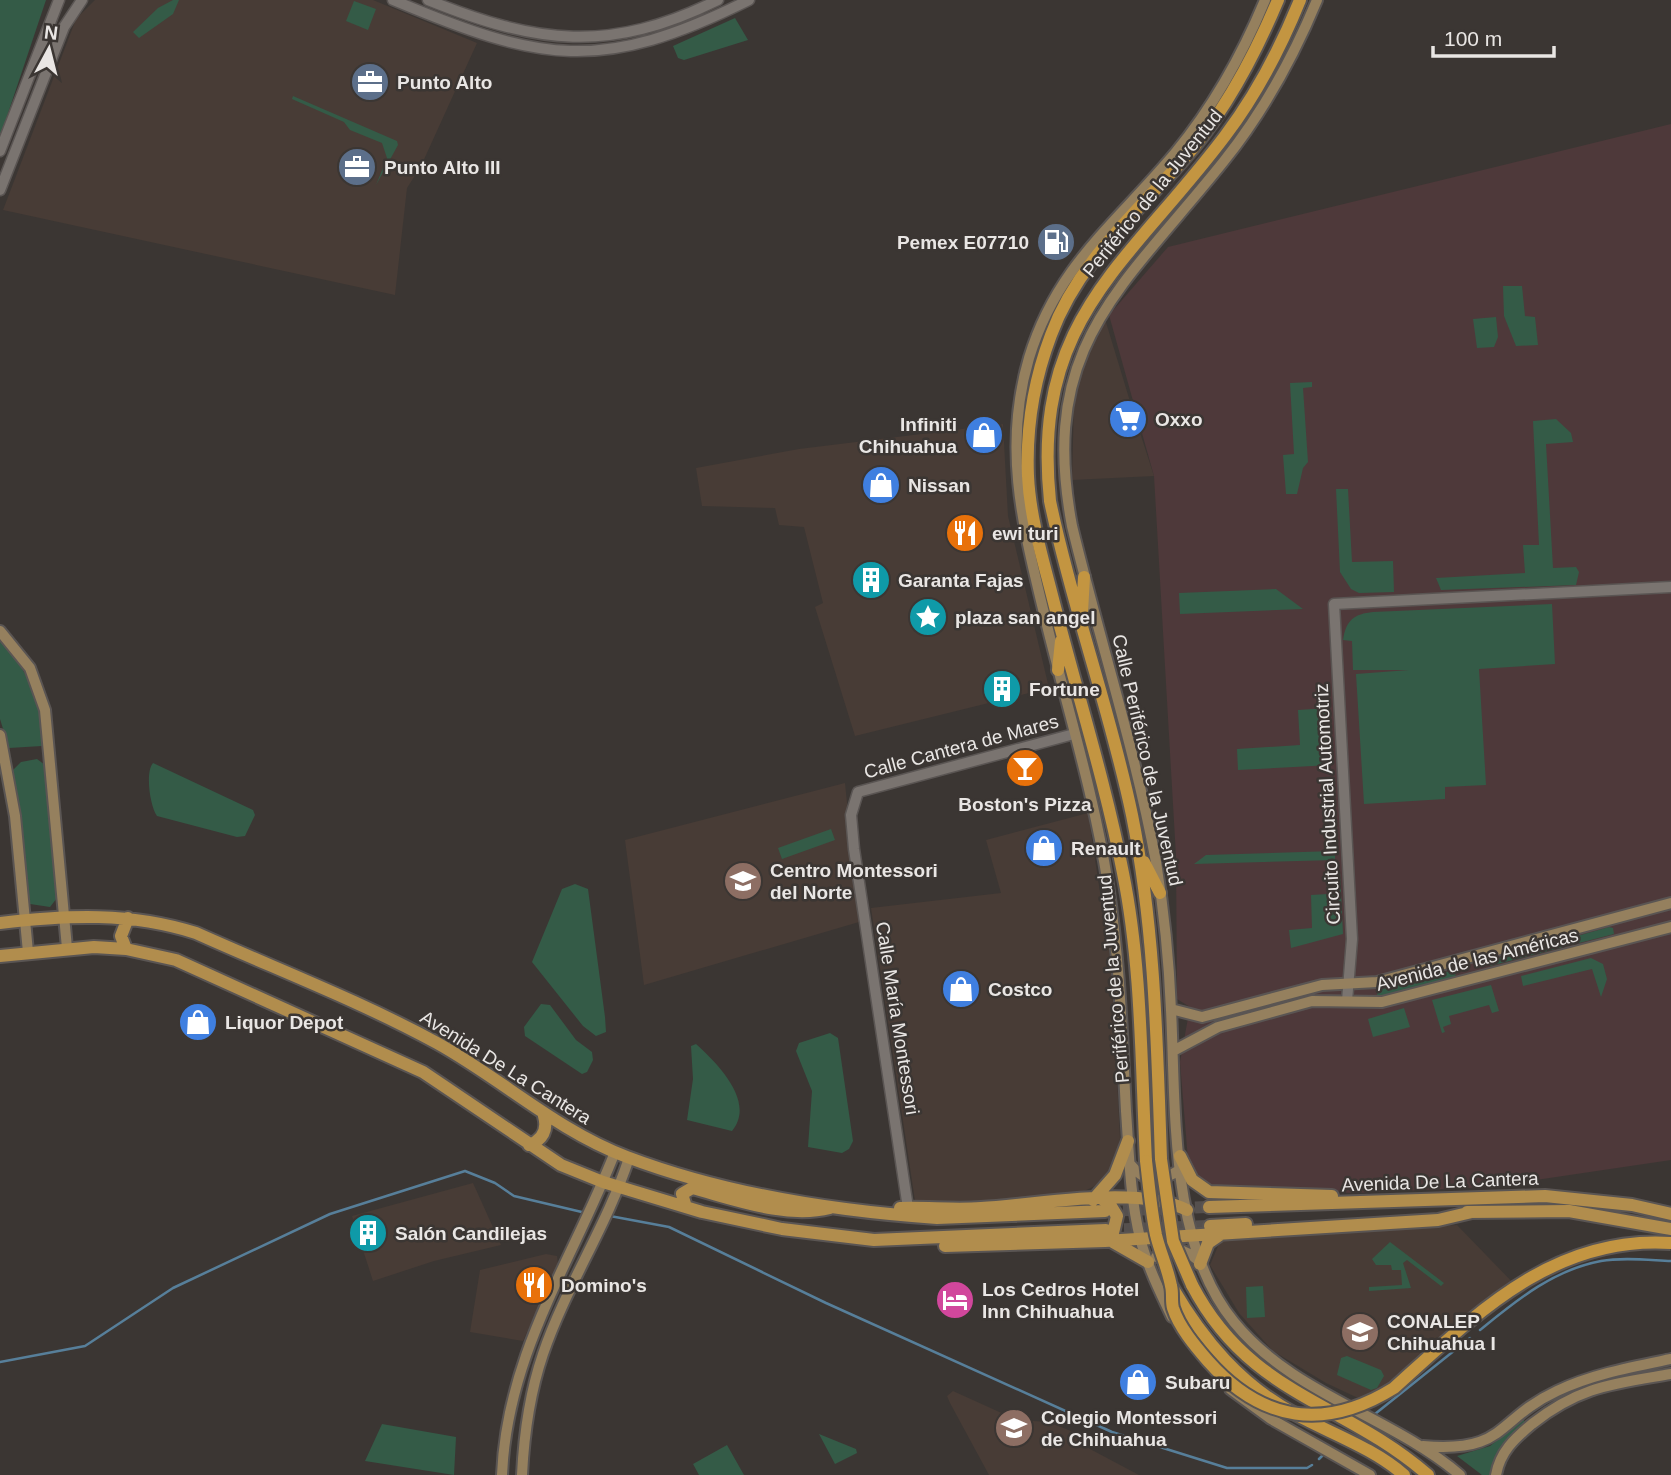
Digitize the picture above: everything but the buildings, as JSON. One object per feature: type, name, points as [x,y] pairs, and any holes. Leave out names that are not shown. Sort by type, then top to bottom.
[{"type":"highway","name":"Periférico de la Juventud","points":[[1172,1287],[1156,1236],[1146,1161],[1138,1005],[1124,877],[1107,801],[1034,524],[1028,477],[1031,405],[1042,359],[1060,314],[1079,279],[1117,230],[1183,161],[1217,117],[1250,61],[1278,0]]},
{"type":"highway","name":"Periférico de la Juventud","points":[[1298,5],[1263,76],[1227,134],[1159,218],[1109,273],[1079,320],[1067,346],[1052,397],[1046,458],[1056,527],[1123,778],[1138,851],[1154,976],[1161,1159],[1173,1241],[1192,1285],[1224,1334],[1258,1367],[1309,1402],[1391,1446],[1428,1475]]},
{"type":"highway","points":[[1082,622],[1084,577]]},
{"type":"highway","points":[[1058,670],[1062,634]]},
{"type":"highway","points":[[1138,851],[1160,893]]},
{"type":"highway","points":[[1172,1287],[1173,1308],[1181,1326],[1227,1382],[1260,1405],[1280,1411],[1322,1414],[1348,1410],[1372,1402],[1394,1388],[1521,1281],[1555,1263],[1606,1246],[1671,1243]]},
{"type":"highway","points":[[1172,1287],[1213,1349],[1250,1384],[1296,1415],[1363,1448],[1404,1475]]},
{"type":"main road","points":[[1265,0],[1229,71],[1176,152],[1098,236],[1064,278],[1030,357],[1017,419],[1019,507],[1108,888],[1120,991],[1130,1162],[1140,1239],[1149,1265],[1184,1338],[1228,1387],[1271,1419],[1370,1475]]},
{"type":"main road","name":"Calle Periférico de la Juventud","points":[[1317,0],[1288,63],[1258,114],[1226,159],[1121,284],[1095,323],[1081,352],[1068,394],[1063,482],[1084,577],[1143,806],[1160,893],[1171,1009],[1180,1163],[1192,1235],[1200,1263],[1233,1322],[1268,1356],[1308,1383],[1421,1446],[1460,1475]]},
{"type":"main road","points":[[1298,5],[1311,16]]},
{"type":"main road","points":[[0,631],[30,668],[45,710],[67,948]]},
{"type":"main road","points":[[0,735],[15,817],[28,952]]},
{"type":"main road","name":"Avenida de las Américas","points":[[1171,1009],[1193,1017],[1214,1015],[1322,985],[1377,982],[1671,904]]},
{"type":"main road","name":"Avenida De La Cantera","points":[[0,923],[65,916],[128,918],[196,933],[416,1032],[463,1059],[544,1116],[615,1152],[704,1181],[837,1207],[937,1218],[1100,1203]]},
{"type":"main road","points":[[126,949],[121,936],[128,918]]},
{"type":"main road","name":"Avenida de las Américas","points":[[1173,1051],[1218,1027],[1311,1001],[1382,1002],[1671,927]]},
{"type":"main road","points":[[0,956],[67,948],[126,949],[199,969],[405,1063],[446,1086],[528,1145],[561,1165],[619,1188],[686,1207]]},
{"type":"main road","points":[[1469,958],[1475,978]]},
{"type":"main road","points":[[1214,1015],[1218,1027]]},
{"type":"main road","points":[[528,1145],[541,1138],[545,1131],[544,1116]]},
{"type":"main road","points":[[1100,1203],[1115,1175],[1128,1141]]},
{"type":"main road","points":[[502,1475],[514,1385],[534,1330],[615,1152]]},
{"type":"main road","points":[[522,1475],[537,1371],[619,1188],[628,1158]]},
{"type":"main road","points":[[1130,1162],[1142,1178],[1149,1180],[1167,1178],[1180,1163],[1192,1180],[1209,1192],[1420,1197],[1448,1201]]},
{"type":"main road","points":[[686,1207],[682,1194],[692,1188],[791,1210],[816,1212],[837,1207]]},
{"type":"main road","name":"Avenida De La Cantera","points":[[1209,1207],[1545,1196],[1632,1205],[1671,1214]]},
{"type":"main road","points":[[1100,1203],[1134,1197],[1169,1201],[1188,1210]]},
{"type":"main road","points":[[881,1213],[908,1208],[1109,1203],[1117,1216],[1113,1233],[1107,1237],[1149,1265]]},
{"type":"main road","name":"Avenida De La Cantera","points":[[686,1207],[802,1232],[950,1246],[1107,1237],[1140,1239],[1192,1235],[1216,1230],[1446,1219],[1472,1212],[1569,1211],[1671,1229]]},
{"type":"main road","points":[[1149,1265],[1169,1249],[1190,1253],[1200,1263],[1216,1230]]},
{"type":"main road","points":[[1421,1446],[1465,1447],[1484,1443],[1529,1408],[1581,1380],[1671,1359]]},
{"type":"main road","points":[[1496,1475],[1505,1450],[1560,1402],[1594,1388],[1671,1374]]},
{"type":"street","points":[[0,151],[60,0]]},
{"type":"street","points":[[0,190],[64,27],[82,0]]},
{"type":"street","points":[[393,0],[498,41],[557,52],[619,49],[665,38],[749,0]]},
{"type":"street","points":[[428,0],[503,28],[542,35],[585,38],[641,31],[676,20],[718,0]]},
{"type":"street","name":"Circuito Industrial Automotriz","points":[[1347,1002],[1352,939],[1334,604],[1671,587]]},
{"type":"street","name":"Calle Cantera de Mares","points":[[858,792],[1074,734]]},
{"type":"street","name":"Calle María Montessori","points":[[858,792],[850,815],[854,849],[908,1208]]},
{"type":"shaded area","name":"Punto Alto","points":[[95,0],[373,0],[477,43],[421,166],[407,188],[395,295],[3,210],[76,19]]},
{"type":"shaded area","points":[[1671,124],[1671,1160],[1488,1187],[1354,1193],[1210,1188],[1194,1173],[1188,1160],[1180,1062],[1190,1007],[1177,999],[1176,856],[1154,476],[1109,315],[1168,247]]},
{"type":"shaded area","points":[[1105,319],[1154,476],[1072,480],[1074,400],[1088,351]]},
{"type":"shaded area","name":"plaza san angel","points":[[1003,424],[1008,516],[1049,688],[855,736],[815,607],[823,603],[804,527],[779,525],[775,508],[702,506],[696,468],[799,449]]},
{"type":"shaded area","name":"Centro Montessori del Norte","points":[[845,783],[859,922],[644,985],[625,840]]},
{"type":"shaded area","name":"Costco","points":[[1088,813],[1110,958],[1114,1017],[1120,1138],[1118,1154],[1111,1170],[1099,1184],[1074,1196],[949,1204],[915,1201],[871,908],[1001,893],[986,840]]},
{"type":"shaded area","points":[[473,1183],[501,1245],[434,1261],[373,1281],[352,1216]]},
{"type":"shaded area","name":"CONALEP Chihuahua I","points":[[1457,1225],[1518,1288],[1375,1406],[1326,1383],[1273,1351],[1239,1313],[1210,1265],[1218,1246],[1225,1240]]},
{"type":"shaded area","points":[[546,1254],[557,1256],[558,1265],[523,1341],[470,1332],[480,1270]]},
{"type":"shaded area","name":"Colegio Montessori de Chihuahua","points":[[953,1391],[1017,1420],[1049,1422],[1078,1434],[1090,1449],[1139,1475],[989,1475],[947,1396]]},
{"type":"green space","points":[[0,0],[46,0],[0,137]]},
{"type":"green space","points":[[173,0],[179,0],[173,14],[139,38],[133,32],[158,8]]},
{"type":"green space","points":[[354,1],[376,9],[368,30],[346,21]]},
{"type":"green space","points":[[735,18],[748,40],[684,60],[678,58],[673,46]]},
{"type":"green space","points":[[293,96],[397,141],[398,145],[376,185],[387,158],[382,143],[350,130],[344,122],[292,99]]},
{"type":"green space","points":[[1503,286],[1522,286],[1525,316],[1535,317],[1538,345],[1516,346],[1504,316]]},
{"type":"green space","points":[[1496,317],[1498,337],[1494,347],[1477,348],[1473,319]]},
{"type":"green space","points":[[1312,382],[1312,387],[1303,388],[1308,462],[1303,468],[1297,494],[1286,494],[1283,455],[1294,454],[1290,383]]},
{"type":"green space","points":[[1556,419],[1571,433],[1573,442],[1546,444],[1553,568],[1576,567],[1579,572],[1576,585],[1441,590],[1436,578],[1525,573],[1523,545],[1539,545],[1533,421]]},
{"type":"green space","points":[[1336,489],[1348,489],[1352,562],[1393,561],[1394,592],[1359,593],[1351,589],[1340,572]]},
{"type":"green space","points":[[1276,589],[1303,609],[1180,614],[1179,593]]},
{"type":"green space","points":[[1552,604],[1555,664],[1479,669],[1486,785],[1445,787],[1445,799],[1364,804],[1356,674],[1409,670],[1353,670],[1352,641],[1343,640],[1346,627],[1352,619],[1373,612]]},
{"type":"green space","points":[[0,640],[19,664],[33,689],[41,716],[42,746],[9,748],[0,719]]},
{"type":"green space","points":[[1329,708],[1332,765],[1238,770],[1237,749],[1300,745],[1298,710]]},
{"type":"green space","points":[[37,759],[45,765],[57,898],[50,907],[30,904],[28,898],[13,770],[21,762]]},
{"type":"green space","points":[[153,763],[253,810],[255,815],[245,836],[237,837],[157,816],[149,789],[149,774]]},
{"type":"green space","points":[[831,829],[835,840],[782,859],[778,848]]},
{"type":"green space","points":[[1335,851],[1335,860],[1194,864],[1206,855]]},
{"type":"green space","points":[[1327,872],[1340,872],[1343,934],[1291,948],[1289,930],[1312,928],[1311,895],[1328,894]]},
{"type":"green space","points":[[575,884],[588,889],[606,1032],[596,1036],[583,1026],[532,962],[562,889]]},
{"type":"green space","points":[[1613,928],[1614,934],[1490,966],[1492,960]]},
{"type":"green space","points":[[1591,958],[1603,964],[1607,979],[1601,997],[1592,969],[1523,986],[1521,976]]},
{"type":"green space","points":[[1457,969],[1455,977],[1376,997],[1379,990]]},
{"type":"green space","points":[[1491,985],[1499,1011],[1492,1013],[1489,1005],[1449,1016],[1451,1024],[1443,1027],[1445,1032],[1442,1033],[1432,1000]]},
{"type":"green space","points":[[541,1004],[550,1005],[576,1040],[592,1052],[593,1060],[587,1072],[582,1074],[525,1036],[524,1027]]},
{"type":"green space","points":[[1404,1008],[1410,1027],[1373,1037],[1368,1019]]},
{"type":"green space","points":[[830,1033],[838,1038],[853,1141],[849,1149],[842,1153],[808,1147],[812,1091],[796,1051],[799,1043]]},
{"type":"green space","points":[[696,1044],[723,1073],[737,1096],[740,1108],[732,1131],[687,1120],[693,1079],[691,1046]]},
{"type":"green space","points":[[1390,1242],[1444,1283],[1441,1286],[1407,1260],[1403,1263],[1411,1288],[1369,1291],[1369,1287],[1402,1285],[1401,1270],[1392,1270],[1391,1265],[1376,1265],[1372,1259]]},
{"type":"green space","points":[[1263,1286],[1265,1317],[1247,1318],[1246,1287]]},
{"type":"green space","points":[[1347,1356],[1381,1370],[1384,1376],[1377,1388],[1371,1390],[1337,1375],[1341,1358]]},
{"type":"green space","points":[[1523,1419],[1526,1423],[1504,1442],[1489,1475],[1482,1475],[1457,1456],[1490,1446]]},
{"type":"green space","points":[[382,1424],[456,1437],[454,1475],[365,1461]]},
{"type":"green space","points":[[819,1434],[856,1449],[857,1453],[835,1464]]},
{"type":"green space","points":[[727,1445],[744,1475],[699,1475],[693,1464]]},
{"type":"waterway","points":[[0,1362],[85,1346],[173,1288],[330,1214],[465,1171],[495,1183],[514,1196],[586,1213]]},
{"type":"waterway","points":[[610,1216],[669,1227],[826,1303],[1112,1432],[1227,1468],[1307,1468],[1312,1465]]},
{"type":"waterway","points":[[1480,1330],[1536,1288],[1567,1271],[1618,1259],[1671,1261]]},
{"type":"waterway","points":[[1375,1414],[1470,1338]]},
{"type":"waterway","points":[[1319,1459],[1322,1456]]},
{"type":"tunnel","points":[[1105,1211],[1209,1207]]},
{"type":"tunnel","points":[[1106,1230],[1210,1226]]},
{"type":"place","name":"Punto Alto","points":[[370,82]]},
{"type":"place","name":"Punto Alto III","points":[[357,167]]},
{"type":"place","name":"Pemex E07710","points":[[1056,242]]},
{"type":"place","name":"Oxxo","points":[[1128,419]]},
{"type":"place","name":"Infiniti Chihuahua","points":[[984,435]]},
{"type":"place","name":"Nissan","points":[[881,485]]},
{"type":"place","name":"ewi turi","points":[[965,533]]},
{"type":"place","name":"Garanta Fajas","points":[[871,580]]},
{"type":"place","name":"plaza san angel","points":[[928,617]]},
{"type":"place","name":"Fortune","points":[[1002,689]]},
{"type":"place","name":"Boston's Pizza","points":[[1025,768]]},
{"type":"place","name":"Renault","points":[[1044,848]]},
{"type":"place","name":"Centro Montessori del Norte","points":[[743,881]]},
{"type":"place","name":"Costco","points":[[961,989]]},
{"type":"place","name":"Liquor Depot","points":[[198,1022]]},
{"type":"place","name":"Salón Candilejas","points":[[368,1233]]},
{"type":"place","name":"Domino's","points":[[534,1285]]},
{"type":"place","name":"Los Cedros Hotel Inn Chihuahua","points":[[955,1300]]},
{"type":"place","name":"CONALEP Chihuahua I","points":[[1360,1332]]},
{"type":"place","name":"Subaru","points":[[1138,1382]]},
{"type":"place","name":"Colegio Montessori de Chihuahua","points":[[1014,1428]]}]
